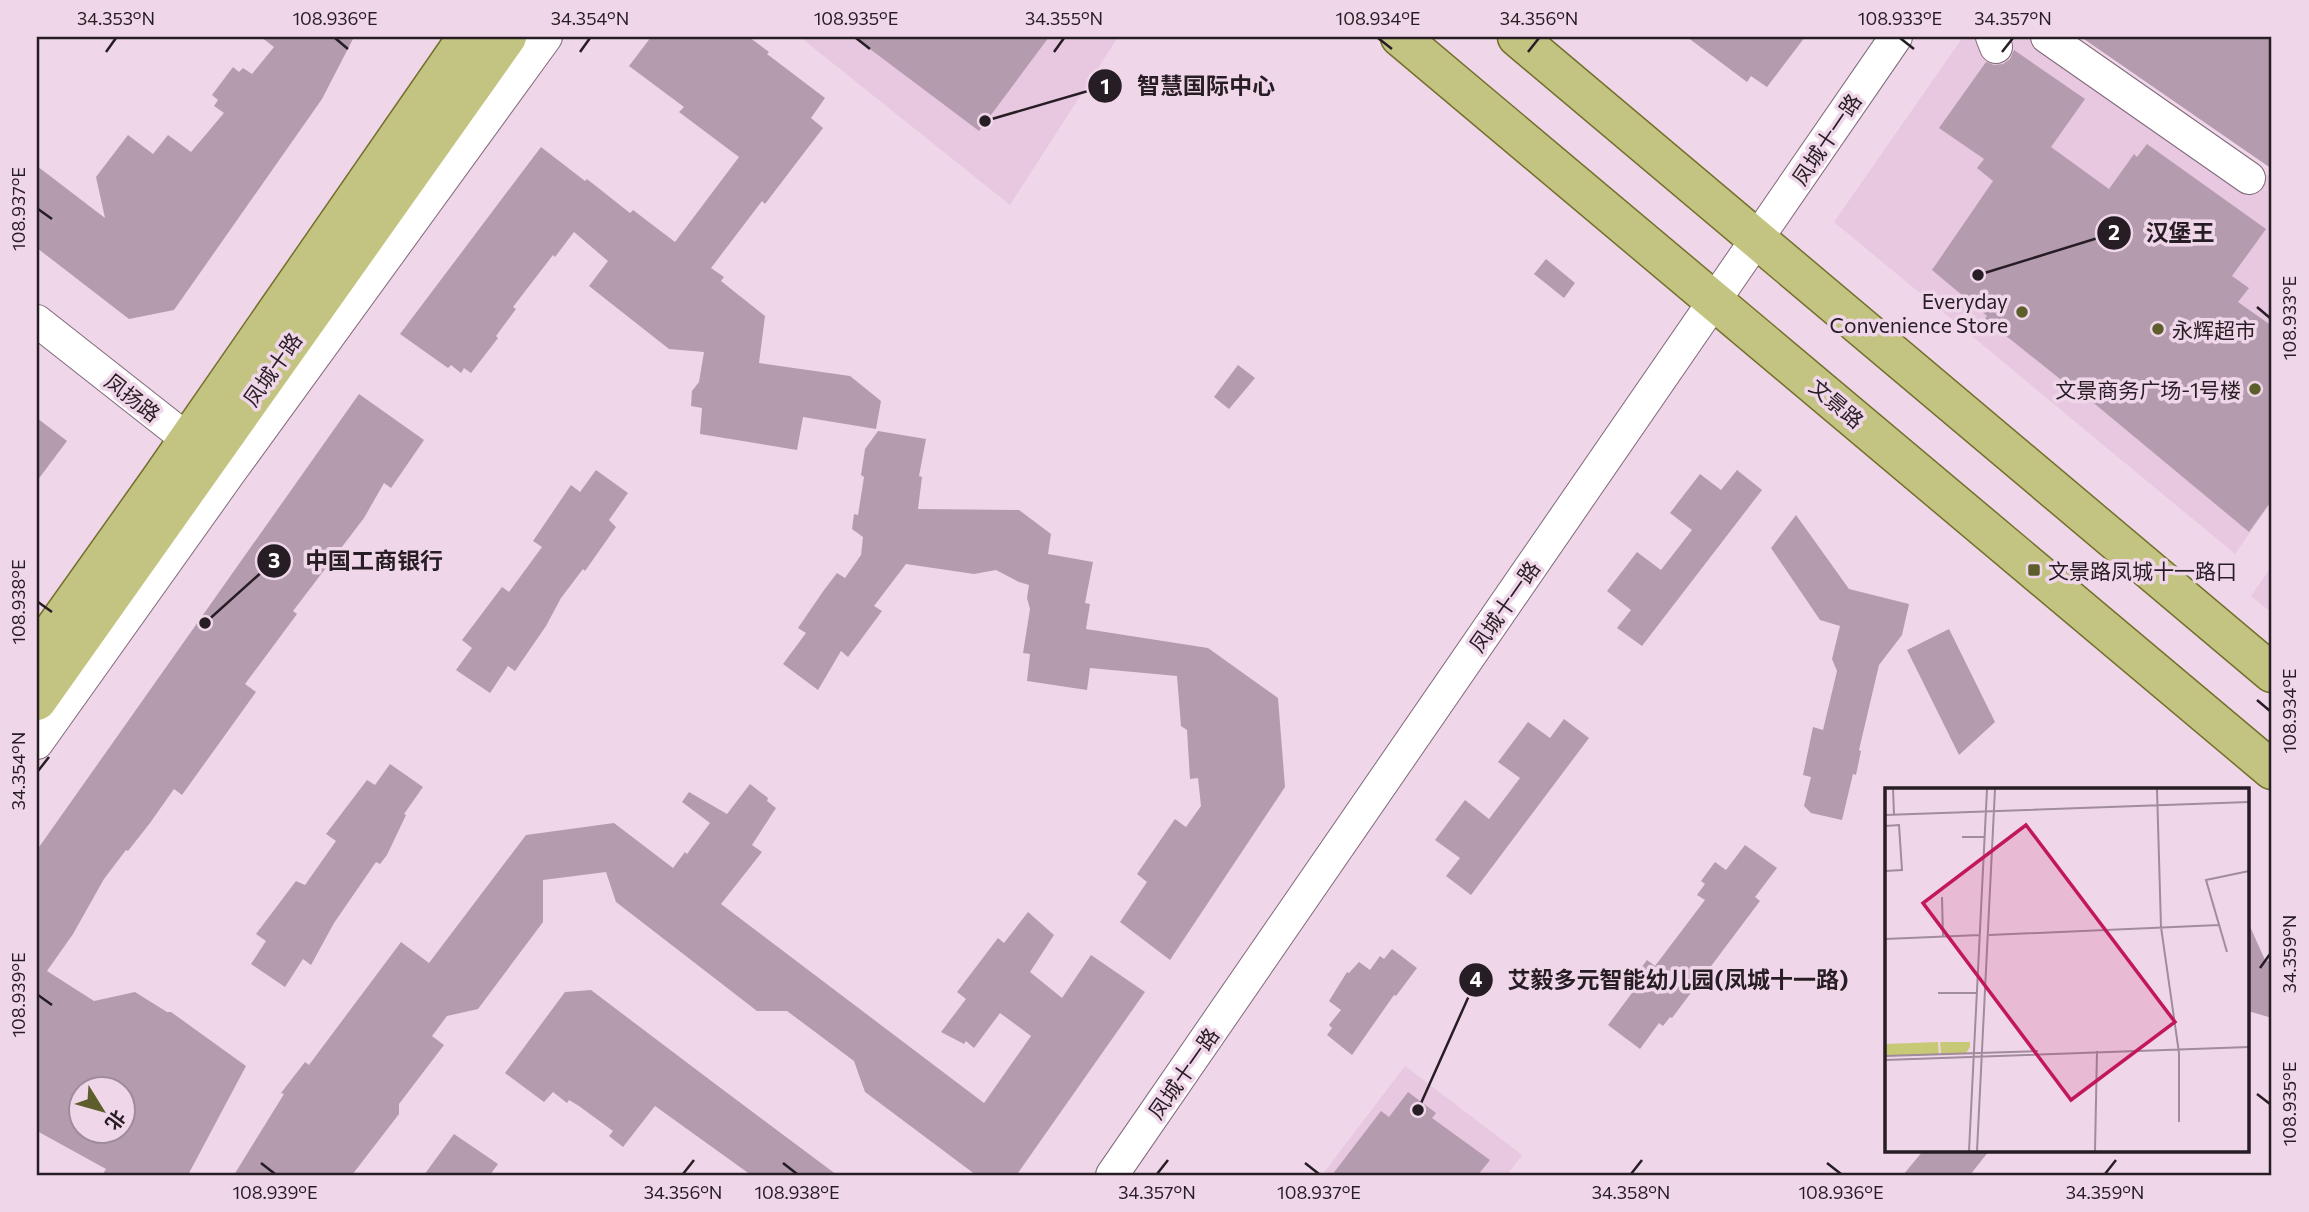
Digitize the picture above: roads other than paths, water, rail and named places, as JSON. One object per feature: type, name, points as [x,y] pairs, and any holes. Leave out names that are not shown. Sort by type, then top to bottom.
[{"type":"main road","name":"凤城十路","points":[[37,653],[209,456],[467,37]]},
{"type":"main road","name":"凤城十路","points":[[37,702],[507,37]]},
{"type":"main road","name":"文景路","points":[[1400,37],[2272,771]]},
{"type":"main road","points":[[1517,37],[2272,673]]},
{"type":"street","points":[[37,743],[209,456],[545,37]]},
{"type":"street","name":"凤城十一路","points":[[1112,1175],[1896,37]]},
{"type":"street","points":[[2047,37],[2249,178]]},
{"type":"street","name":"凤扬路","points":[[37,321],[209,456]]},
{"type":"place","name":"智慧国际中心","points":[[985,121]]},
{"type":"place","name":"汉堡王","points":[[1978,275]]},
{"type":"place","name":"Everyday Convenience Store","points":[[2022,312]]},
{"type":"place","name":"永辉超市","points":[[2158,329]]},
{"type":"place","name":"文景商务广场-1号楼","points":[[2255,389]]},
{"type":"place","name":"文景路凤城十一路口","points":[[2034,570]]},
{"type":"place","name":"中国工商银行","points":[[205,623]]},
{"type":"place","name":"艾毅多元智能幼儿园(凤城十一路)","points":[[1418,1110]]}]
